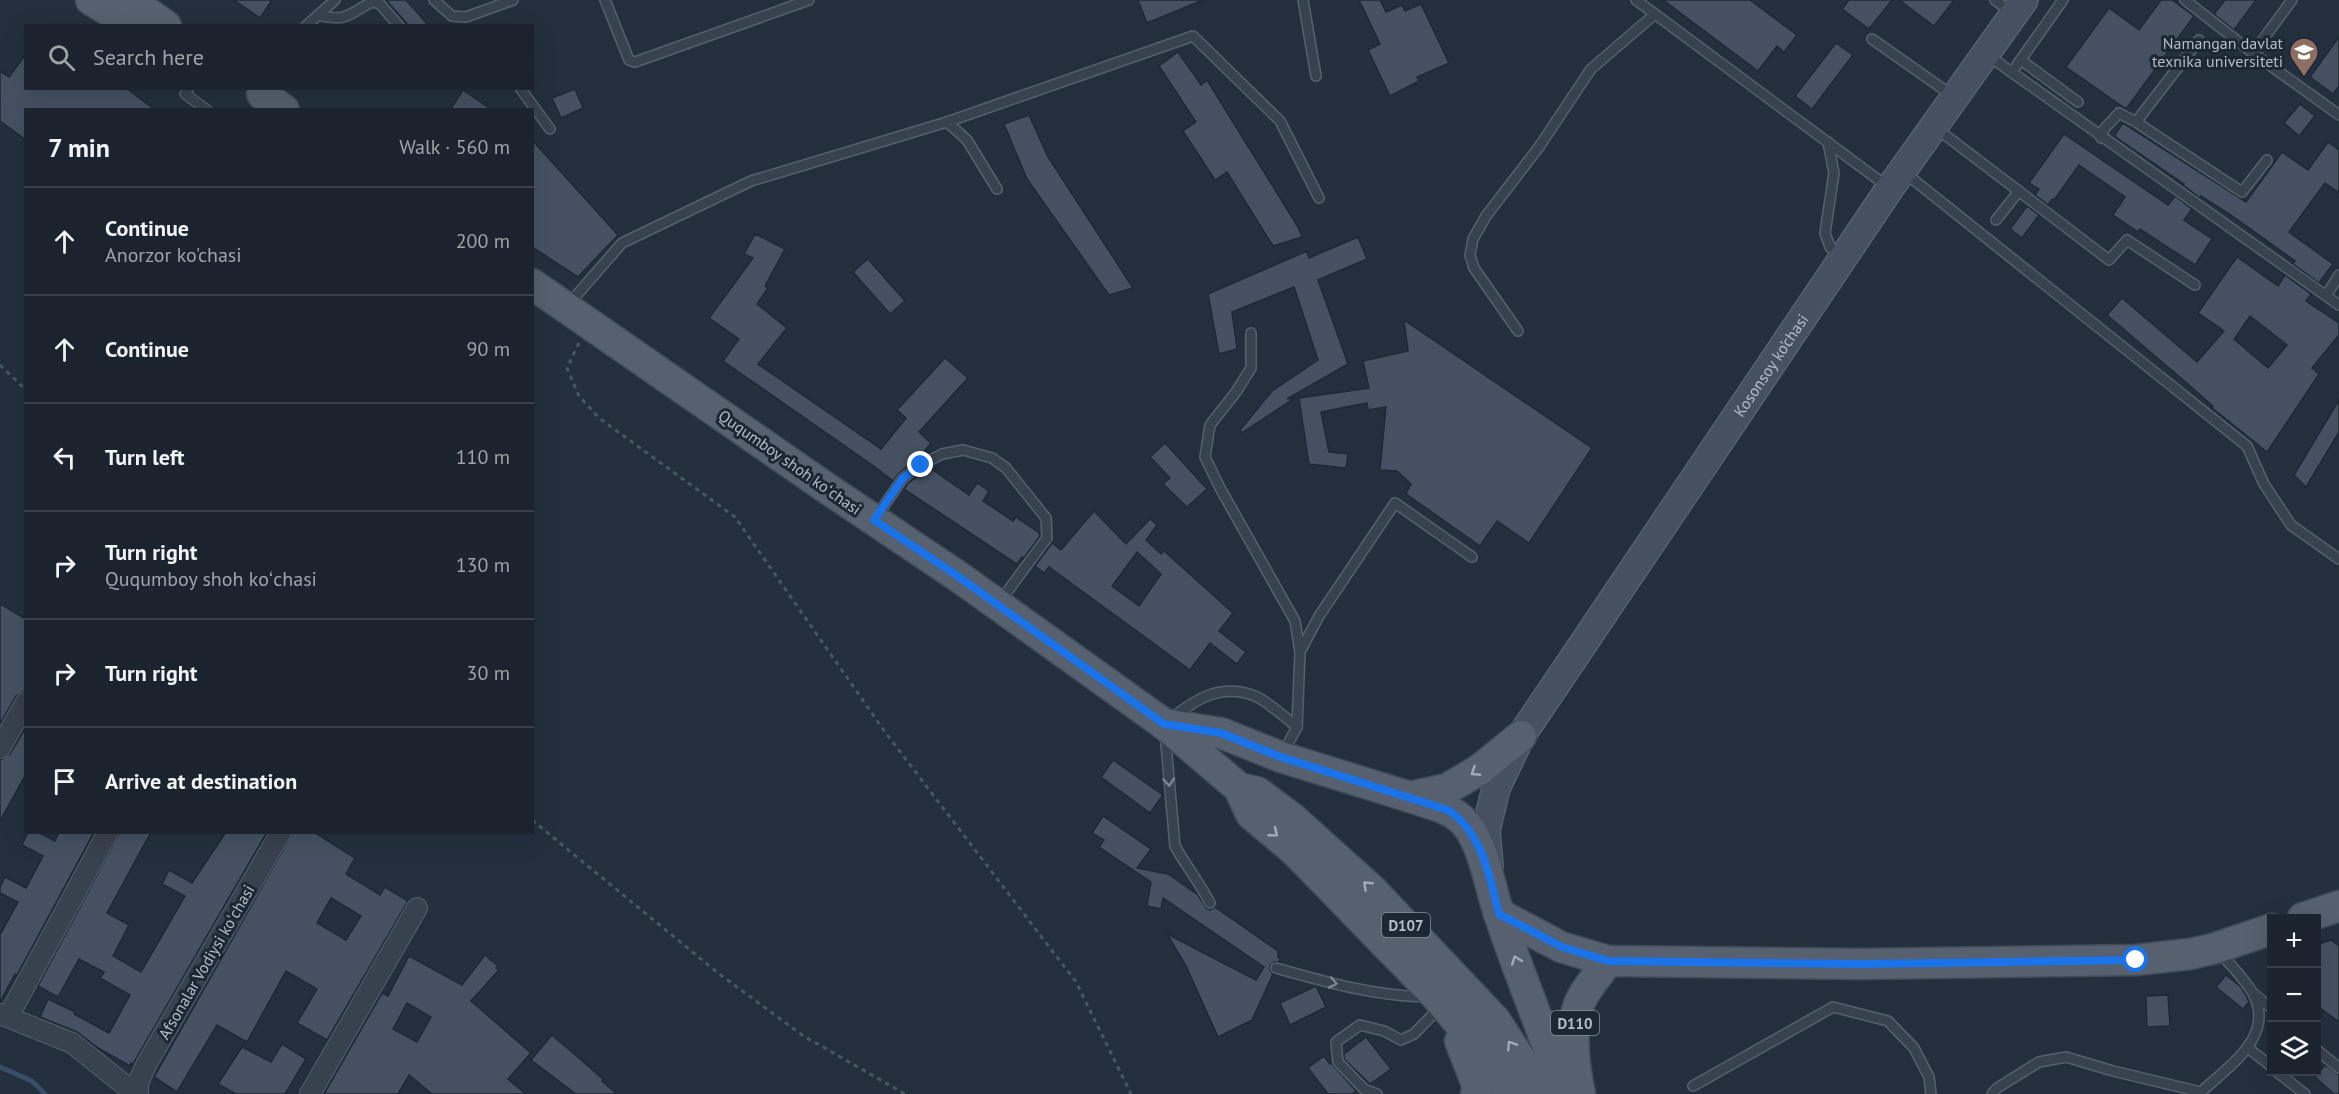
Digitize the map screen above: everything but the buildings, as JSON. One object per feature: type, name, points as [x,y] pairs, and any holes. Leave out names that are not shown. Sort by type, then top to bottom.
[{"type":"main road","points":[[91,0],[131,24]]},
{"type":"main road","points":[[130,0],[163,24]]},
{"type":"main road","name":"Kosonsoy ko’chasi","points":[[1489,875],[1486,830],[1496,788],[1521,736],[1843,259],[1985,54],[2011,5]]},
{"type":"main road","name":"Ququmboy shoh koʻchasi","points":[[534,285],[998,605],[1164,724]]},
{"type":"main road","points":[[1164,724],[1221,733],[1281,757],[1448,810],[1462,819],[1473,836],[1489,875],[1499,914],[1566,1094]]},
{"type":"main road","name":"D107","points":[[1164,724],[1243,792],[1312,836],[1381,899],[1495,1020],[1543,1094]]},
{"type":"main road","points":[[1410,797],[1447,789],[1479,770],[1521,736]]},
{"type":"main road","points":[[1243,792],[1281,757]]},
{"type":"main road","name":"D107","points":[[1243,792],[1251,814],[1295,851],[1442,1002],[1475,1042],[1511,1094]]},
{"type":"main road","points":[[2315,914],[2339,906]]},
{"type":"main road","points":[[1499,914],[1562,947],[1608,961],[1849,964],[2109,961],[2162,958],[2216,948],[2267,930]]},
{"type":"main road","name":"D110","points":[[1580,1094],[1576,1076],[1573,1029],[1579,1003],[1608,961]]},
{"type":"main road","points":[[1442,1002],[1478,1087],[1476,1094]]},
{"type":"street","points":[[0,748],[24,706]]},
{"type":"street","name":"Afsonalar Vodiysi koʻchasi","points":[[107,834],[4,1016],[72,1043],[137,1094]]},
{"type":"street","name":"Afsonalar Vodiysi koʻchasi","points":[[137,1094],[138,1083],[147,1063],[280,834]]},
{"type":"street","points":[[310,1094],[417,908]]},
{"type":"lane","points":[[308,24],[335,0]]},
{"type":"lane","points":[[434,0],[452,16],[466,17],[513,0]]},
{"type":"lane","points":[[605,0],[623,49],[629,60],[635,62],[809,0]]},
{"type":"lane","points":[[1304,0],[1316,76]]},
{"type":"lane","points":[[1636,0],[1828,142],[1897,180],[2247,446],[2264,483],[2291,525],[2339,559]]},
{"type":"lane","points":[[2012,72],[2063,0]]},
{"type":"lane","points":[[2185,0],[2339,115]]},
{"type":"lane","points":[[2253,53],[2292,0]]},
{"type":"lane","points":[[318,15],[333,19],[348,18],[372,2],[380,4],[397,24]]},
{"type":"lane","points":[[1518,331],[1474,268],[1470,255],[1473,239],[1486,216],[1539,147],[1591,69],[1655,14]]},
{"type":"lane","points":[[466,17],[471,24]]},
{"type":"lane","points":[[577,315],[622,243],[751,181],[947,122],[1193,36],[1280,121],[1319,198]]},
{"type":"lane","points":[[1872,39],[1955,98]]},
{"type":"lane","points":[[2136,122],[2199,40]]},
{"type":"lane","points":[[1985,54],[2339,305]]},
{"type":"lane","points":[[2020,60],[2078,102]]},
{"type":"lane","points":[[188,90],[185,94],[204,108]]},
{"type":"lane","points":[[521,90],[550,129]]},
{"type":"lane","points":[[2101,138],[2104,129],[2119,113],[2242,192],[2267,160]]},
{"type":"lane","points":[[947,122],[967,140],[997,189]]},
{"type":"lane","points":[[1934,126],[2109,260],[2127,240],[2195,285]]},
{"type":"lane","points":[[1828,142],[1834,172],[1825,233],[1830,247],[1843,259]]},
{"type":"lane","points":[[1996,220],[2019,190]]},
{"type":"lane","points":[[2326,296],[2339,275]]},
{"type":"lane","points":[[1251,333],[1251,368],[1236,393],[1210,425],[1205,457],[1295,621],[1300,652],[1297,727],[1281,757]]},
{"type":"lane","points":[[874,520],[903,478],[942,454],[963,450],[992,458],[1006,468],[1046,518],[1047,538],[998,605]]},
{"type":"lane","points":[[1300,652],[1319,616],[1395,503],[1472,557]]},
{"type":"lane","points":[[1210,903],[1175,846],[1164,724],[1196,700],[1230,690],[1256,696],[1297,727]]},
{"type":"lane","points":[[2216,948],[2253,993],[2267,1006]]},
{"type":"lane","points":[[1276,968],[1316,980],[1442,1002]]},
{"type":"lane","points":[[1992,1094],[2039,1062],[2066,1057],[2200,1093],[2248,1048],[2257,1032],[2260,1017],[2253,993]]},
{"type":"lane","points":[[1377,1094],[1364,1089],[1338,1062],[1336,1042],[1360,1026],[1384,1031],[1401,1040],[1414,1034],[1442,1002]]},
{"type":"lane","points":[[1693,1086],[1833,1007],[1888,1021],[1914,1048],[1929,1077],[1931,1094]]},
{"type":"lane","points":[[2248,1048],[2267,1064]]},
{"type":"lane","points":[[2321,1053],[2339,1068]]},
{"type":"lane","points":[[2283,1076],[2305,1094]]},
{"type":"path","points":[[577,315],[567,368],[579,396],[598,418],[735,517],[885,732],[1076,982],[1131,1094]]},
{"type":"path","points":[[0,366],[24,388]]},
{"type":"path","points":[[534,822],[727,980],[802,1035],[905,1094]]},
{"type":"waterway","points":[[0,1067],[32,1081],[45,1094]]},
{"type":"place","name":"Namangan davlat texnika universiteti","points":[[2304,78]]},
{"type":"route","points":[[921,465],[903,478],[874,520],[959,577],[1164,724],[1221,733],[1281,757],[1448,810],[1462,819],[1473,836],[1489,875],[1499,914],[1562,947],[1608,961],[1861,964],[2136,960]]}]
